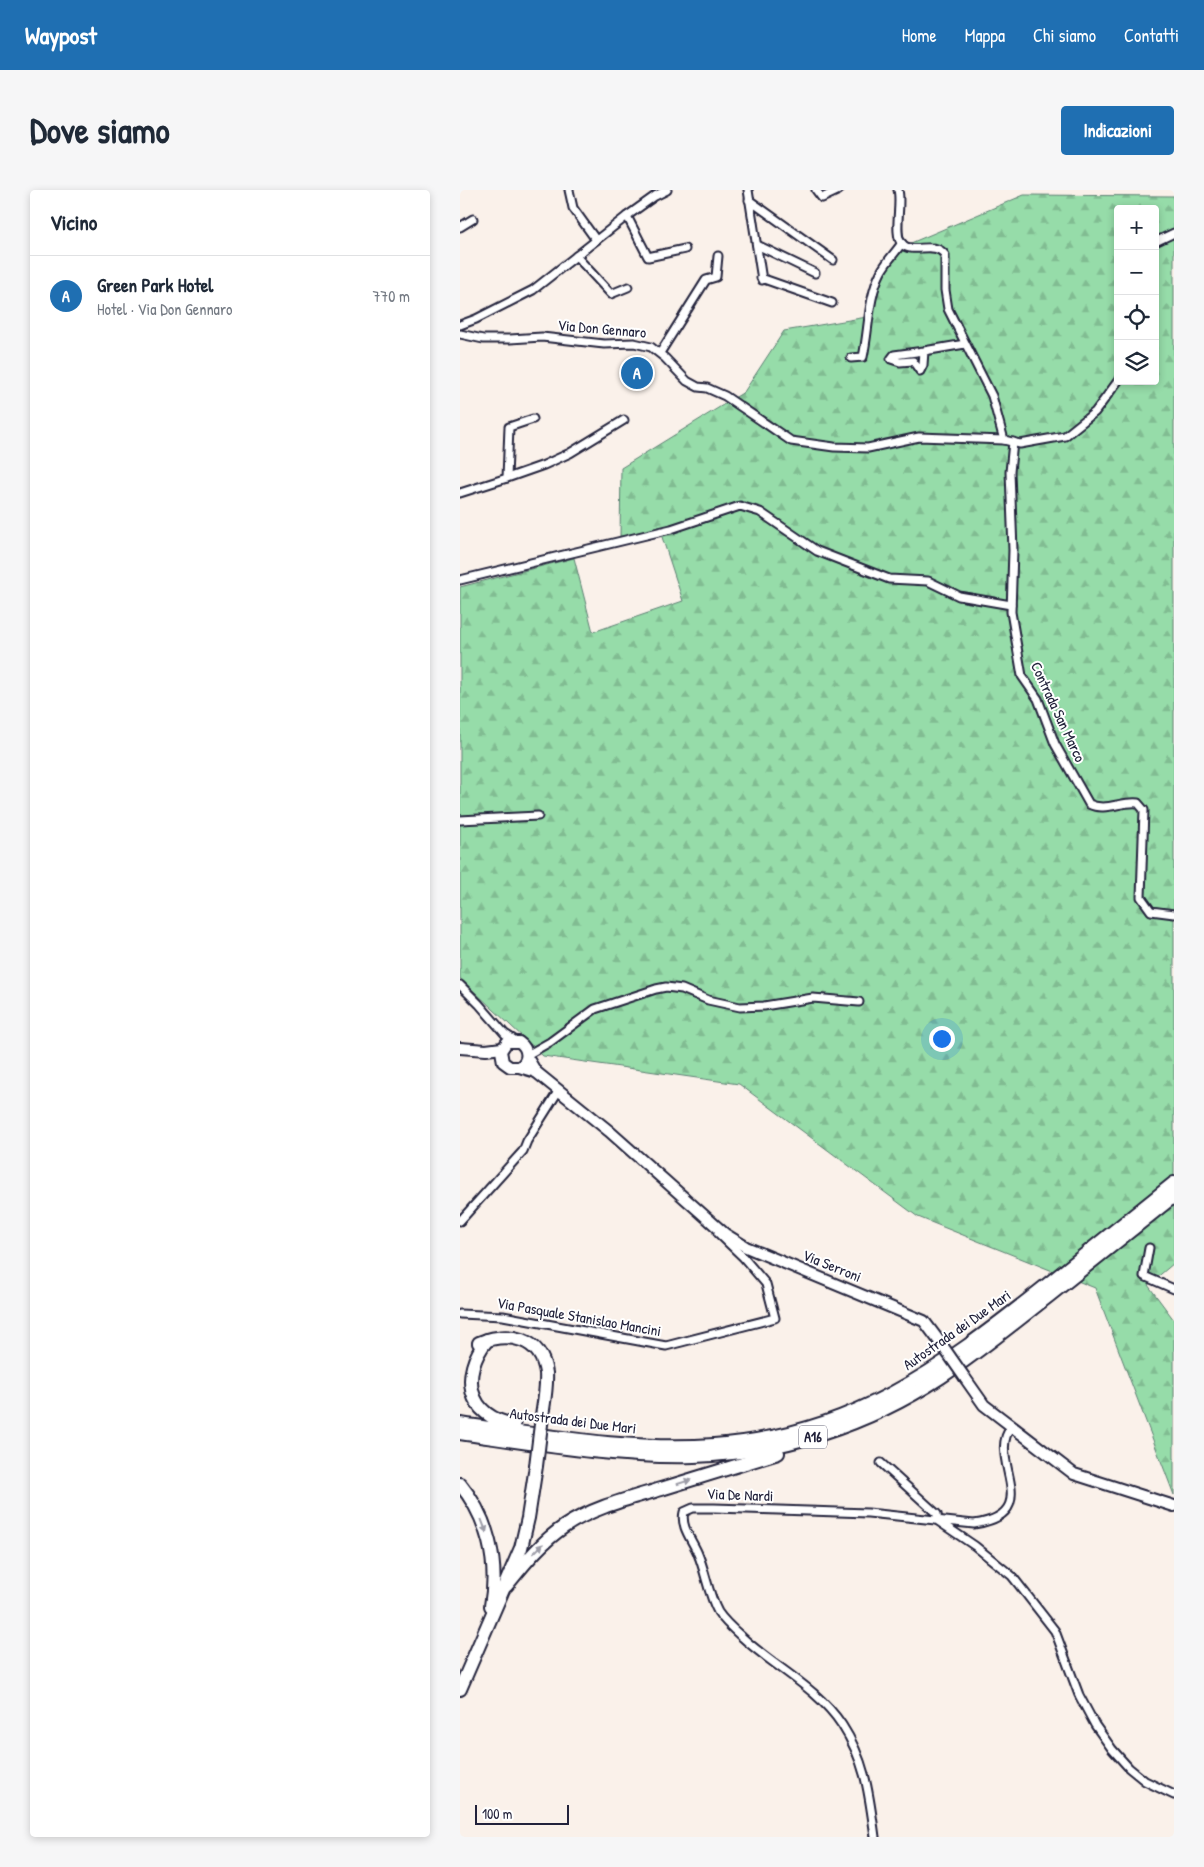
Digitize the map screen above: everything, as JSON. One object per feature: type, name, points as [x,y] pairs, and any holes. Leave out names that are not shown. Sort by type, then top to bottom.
[{"type":"highway","name":"Autostrada dei Due Mari","points":[[460,1434],[590,1450],[645,1455],[695,1456],[737,1453],[793,1442],[836,1429],[871,1415],[916,1392],[966,1360],[1107,1243],[1174,1183]]},
{"type":"highway","name":"Autostrada dei Due Mari","points":[[460,1424],[619,1444],[694,1446],[735,1443],[790,1433],[841,1417],[888,1396],[962,1351],[1107,1243],[1174,1196]]},
{"type":"highway","points":[[460,1688],[506,1586],[524,1535],[536,1466],[546,1379],[541,1357],[532,1347],[520,1339],[501,1336],[478,1343],[465,1353]]},
{"type":"highway","points":[[487,1340],[475,1351],[468,1362],[464,1382],[471,1400],[481,1411],[494,1418],[510,1424],[548,1430],[694,1446]]},
{"type":"highway","points":[[506,1586],[533,1553],[565,1526],[587,1514],[625,1500],[821,1439],[873,1420],[918,1397],[942,1381],[966,1360]]},
{"type":"highway","points":[[460,1484],[472,1500],[482,1520],[493,1560],[494,1590],[486,1628]]},
{"type":"main road","points":[[502,1050],[512,1041],[526,1050],[525,1062],[518,1067]]},
{"type":"main road","name":"Via Serroni","points":[[460,1048],[502,1050],[503,1062],[510,1067],[518,1067],[536,1072],[609,1131],[725,1238],[924,1321],[984,1405],[1074,1474],[1174,1506]]},
{"type":"main road","name":"Via Serroni","points":[[526,1050],[536,1072]]},
{"type":"street","points":[[569,190],[573,208],[596,240]]},
{"type":"street","points":[[460,325],[476,319],[533,290],[627,216],[655,196],[667,190]]},
{"type":"street","points":[[748,190],[761,279],[832,303]]},
{"type":"street","points":[[816,190],[822,198],[839,190]]},
{"type":"street","points":[[898,190],[900,209],[898,227],[899,238],[902,243],[908,247],[933,248],[943,252],[945,255],[945,290],[948,309],[992,396],[1004,440]]},
{"type":"street","points":[[750,200],[833,260]]},
{"type":"street","points":[[627,216],[648,256],[684,249]]},
{"type":"street","points":[[460,227],[473,219]]},
{"type":"street","points":[[1159,240],[1174,233]]},
{"type":"street","points":[[851,358],[863,357],[868,337],[869,311],[881,273],[902,243]]},
{"type":"street","points":[[756,245],[815,273]]},
{"type":"street","points":[[576,256],[611,294],[628,287]]},
{"type":"street","points":[[660,353],[706,280],[716,277],[718,256]]},
{"type":"street","name":"Via Don Gennaro","points":[[460,334],[483,339],[510,340],[542,337],[604,344],[634,343],[652,347],[687,381],[698,387],[707,388],[725,396],[791,441],[834,448],[868,448],[920,437],[1004,440],[1020,444],[1065,436],[1095,412],[1115,385]]},
{"type":"street","points":[[924,351],[923,365],[920,371],[914,361],[900,362],[891,359],[894,355],[966,344]]},
{"type":"street","points":[[507,478],[509,427],[533,418]]},
{"type":"street","points":[[460,493],[544,465],[570,453],[624,420]]},
{"type":"street","name":"Contrada San Marco","points":[[1012,442],[1010,472],[1013,550],[1011,612],[1022,676],[1038,699],[1056,744],[1089,804],[1097,808],[1131,802],[1138,803],[1144,810],[1141,897],[1150,911],[1174,914]]},
{"type":"street","points":[[460,580],[671,529],[740,506],[760,512],[816,551],[889,579],[928,581],[959,596],[1011,605]]},
{"type":"street","points":[[460,820],[538,816]]},
{"type":"street","points":[[460,985],[505,1034],[526,1050],[550,1042],[595,1009],[656,988],[682,989],[722,1004],[740,1007],[764,1006],[813,998],[859,1002]]},
{"type":"street","points":[[502,1050],[505,1034]]},
{"type":"street","points":[[460,1221],[523,1151],[526,1141],[559,1090]]},
{"type":"street","name":"Via Pasquale Stanislao Mancini","points":[[460,1314],[503,1316],[666,1346],[775,1318],[766,1284],[725,1238]]},
{"type":"street","points":[[1149,1248],[1144,1276],[1174,1289]]},
{"type":"street","name":"Via De Nardi","points":[[875,1837],[868,1783],[858,1752],[841,1723],[818,1697],[750,1645],[719,1613],[699,1555],[688,1536],[683,1516],[684,1512],[693,1508],[714,1508],[868,1513],[974,1524],[988,1522],[1007,1511],[1010,1497],[1010,1478],[1004,1437],[1012,1426]]},
{"type":"street","points":[[881,1463],[937,1514],[938,1521],[1012,1576],[1055,1631],[1079,1694],[1095,1725],[1112,1749],[1129,1768],[1145,1781],[1174,1795]]},
{"type":"green space","points":[[1024,195],[1174,196],[1174,1263],[1148,1285],[1174,1320],[1174,1495],[1095,1288],[918,1217],[739,1084],[543,1056],[460,978],[460,587],[574,558],[593,632],[683,601],[661,534],[620,539],[621,468],[744,392],[784,331],[867,317],[892,251]]},
{"type":"place","name":"Green Park Hotel","points":[[637,373]]}]
